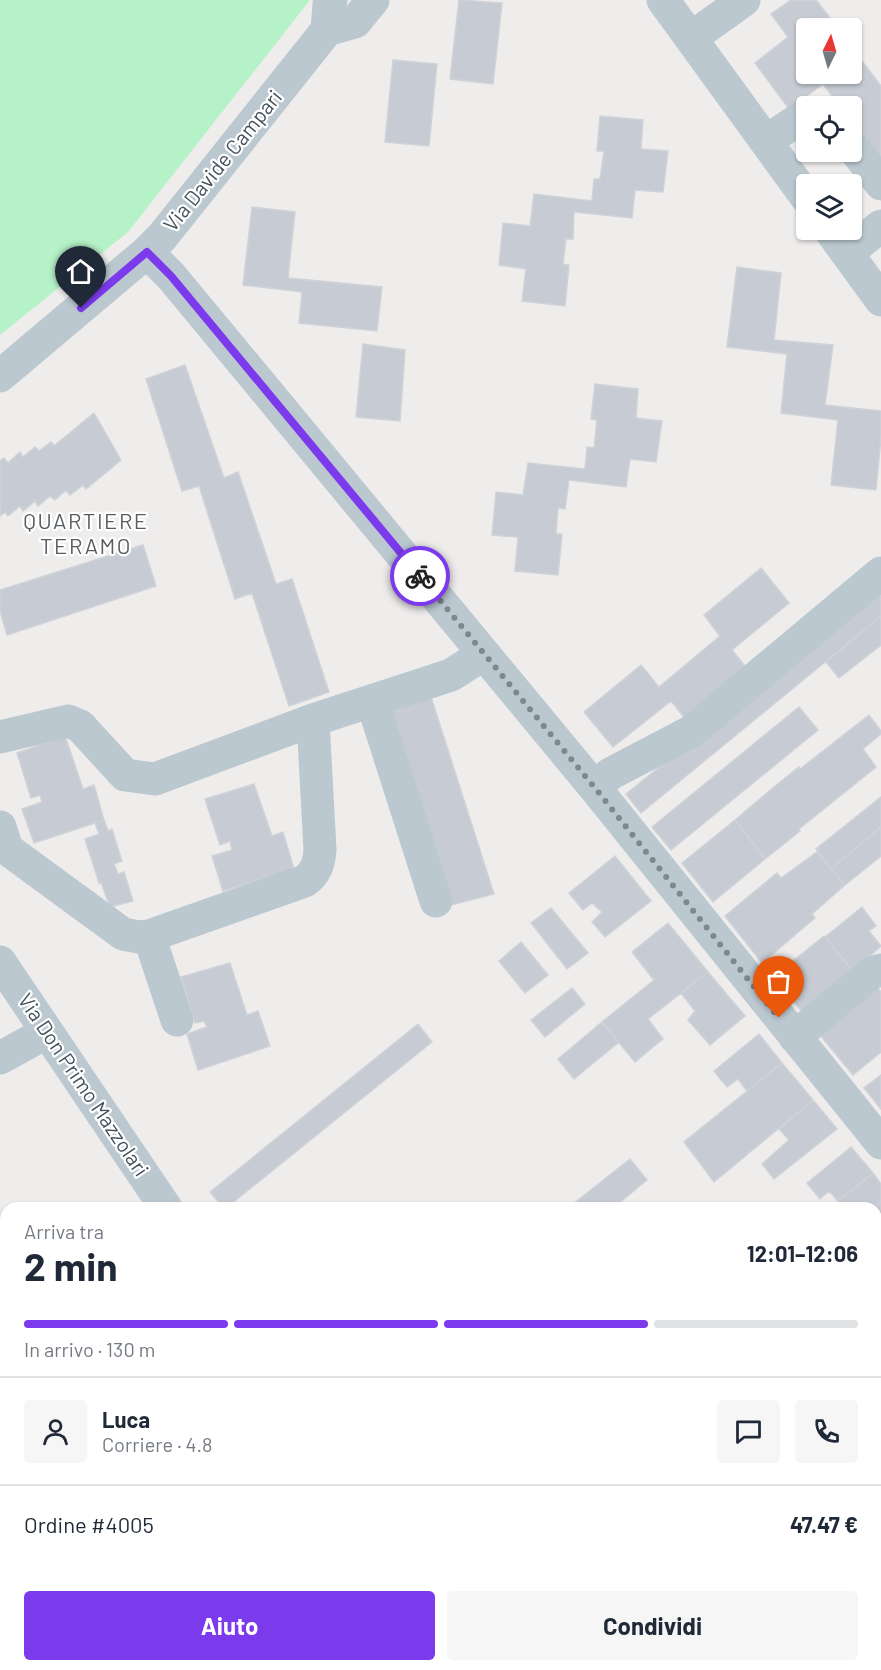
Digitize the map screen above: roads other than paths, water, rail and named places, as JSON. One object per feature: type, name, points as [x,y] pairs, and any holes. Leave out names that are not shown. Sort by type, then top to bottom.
[{"type":"street","name":"Via Davide Campari","points":[[0,376],[162,237],[329,15],[354,22],[373,0]]},
{"type":"street","points":[[663,0],[796,183]]},
{"type":"street","points":[[691,38],[744,0]]},
{"type":"street","points":[[766,141],[796,121]]},
{"type":"street","points":[[862,159],[881,184]]},
{"type":"street","points":[[881,226],[838,241],[881,300]]},
{"type":"street","points":[[147,252],[171,276],[595,788],[881,1143]]},
{"type":"street","points":[[595,788],[610,774],[692,731],[881,573]]},
{"type":"street","points":[[0,737],[68,721],[80,726],[125,775],[155,779],[313,720],[451,675],[484,654]]},
{"type":"street","points":[[372,702],[436,901]]},
{"type":"street","points":[[0,827],[7,849],[123,934],[149,936],[305,881],[312,876],[317,867],[320,850],[313,720]]},
{"type":"street","points":[[149,936],[177,1020]]},
{"type":"street","name":"Via Don Primo Mazzolari","points":[[0,962],[162,1202]]},
{"type":"street","points":[[795,1037],[871,973],[881,970]]},
{"type":"street","points":[[0,1058],[47,1032]]},
{"type":"district","name":"QUARTIERE TERAMO","points":[[86,534]]}]
